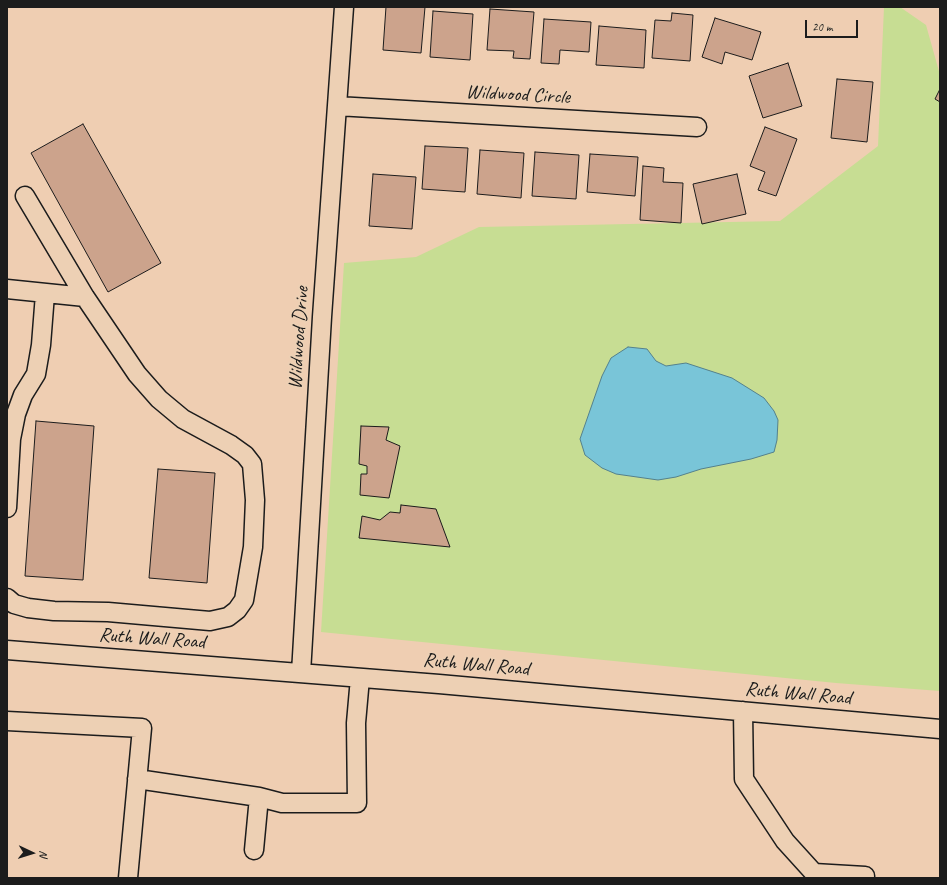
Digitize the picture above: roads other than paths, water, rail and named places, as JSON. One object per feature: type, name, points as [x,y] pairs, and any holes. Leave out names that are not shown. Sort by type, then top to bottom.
[{"type":"street","name":"Wildwood Drive","points":[[301,673],[321,333],[344,7]]},
{"type":"street","name":"Wildwood Circle","points":[[337,106],[697,127]]},
{"type":"street","points":[[7,598],[14,604],[28,608],[54,611],[108,612],[210,621],[228,617],[237,610],[244,600],[253,540],[255,500],[252,464],[245,455],[231,444],[183,419],[159,399],[137,374],[85,297],[25,196]]},
{"type":"street","points":[[7,289],[85,297]]},
{"type":"street","points":[[7,508],[11,439],[16,414],[23,395],[36,374],[41,345],[45,294]]},
{"type":"street","name":"Ruth Wall Road","points":[[7,650],[301,673],[940,729]]},
{"type":"street","points":[[137,779],[259,797],[282,803],[357,803],[356,723],[360,678]]},
{"type":"street","points":[[744,711],[744,779],[785,841],[814,873],[836,876],[866,876]]},
{"type":"street","points":[[7,721],[142,728],[128,878]]},
{"type":"street","points":[[254,850],[259,797]]},
{"type":"water","points":[[628,347],[647,349],[656,361],[666,366],[686,363],[732,378],[764,398],[774,411],[778,420],[777,440],[774,452],[751,459],[701,469],[676,477],[658,480],[616,474],[602,468],[585,455],[580,439],[602,376],[611,358]]}]
